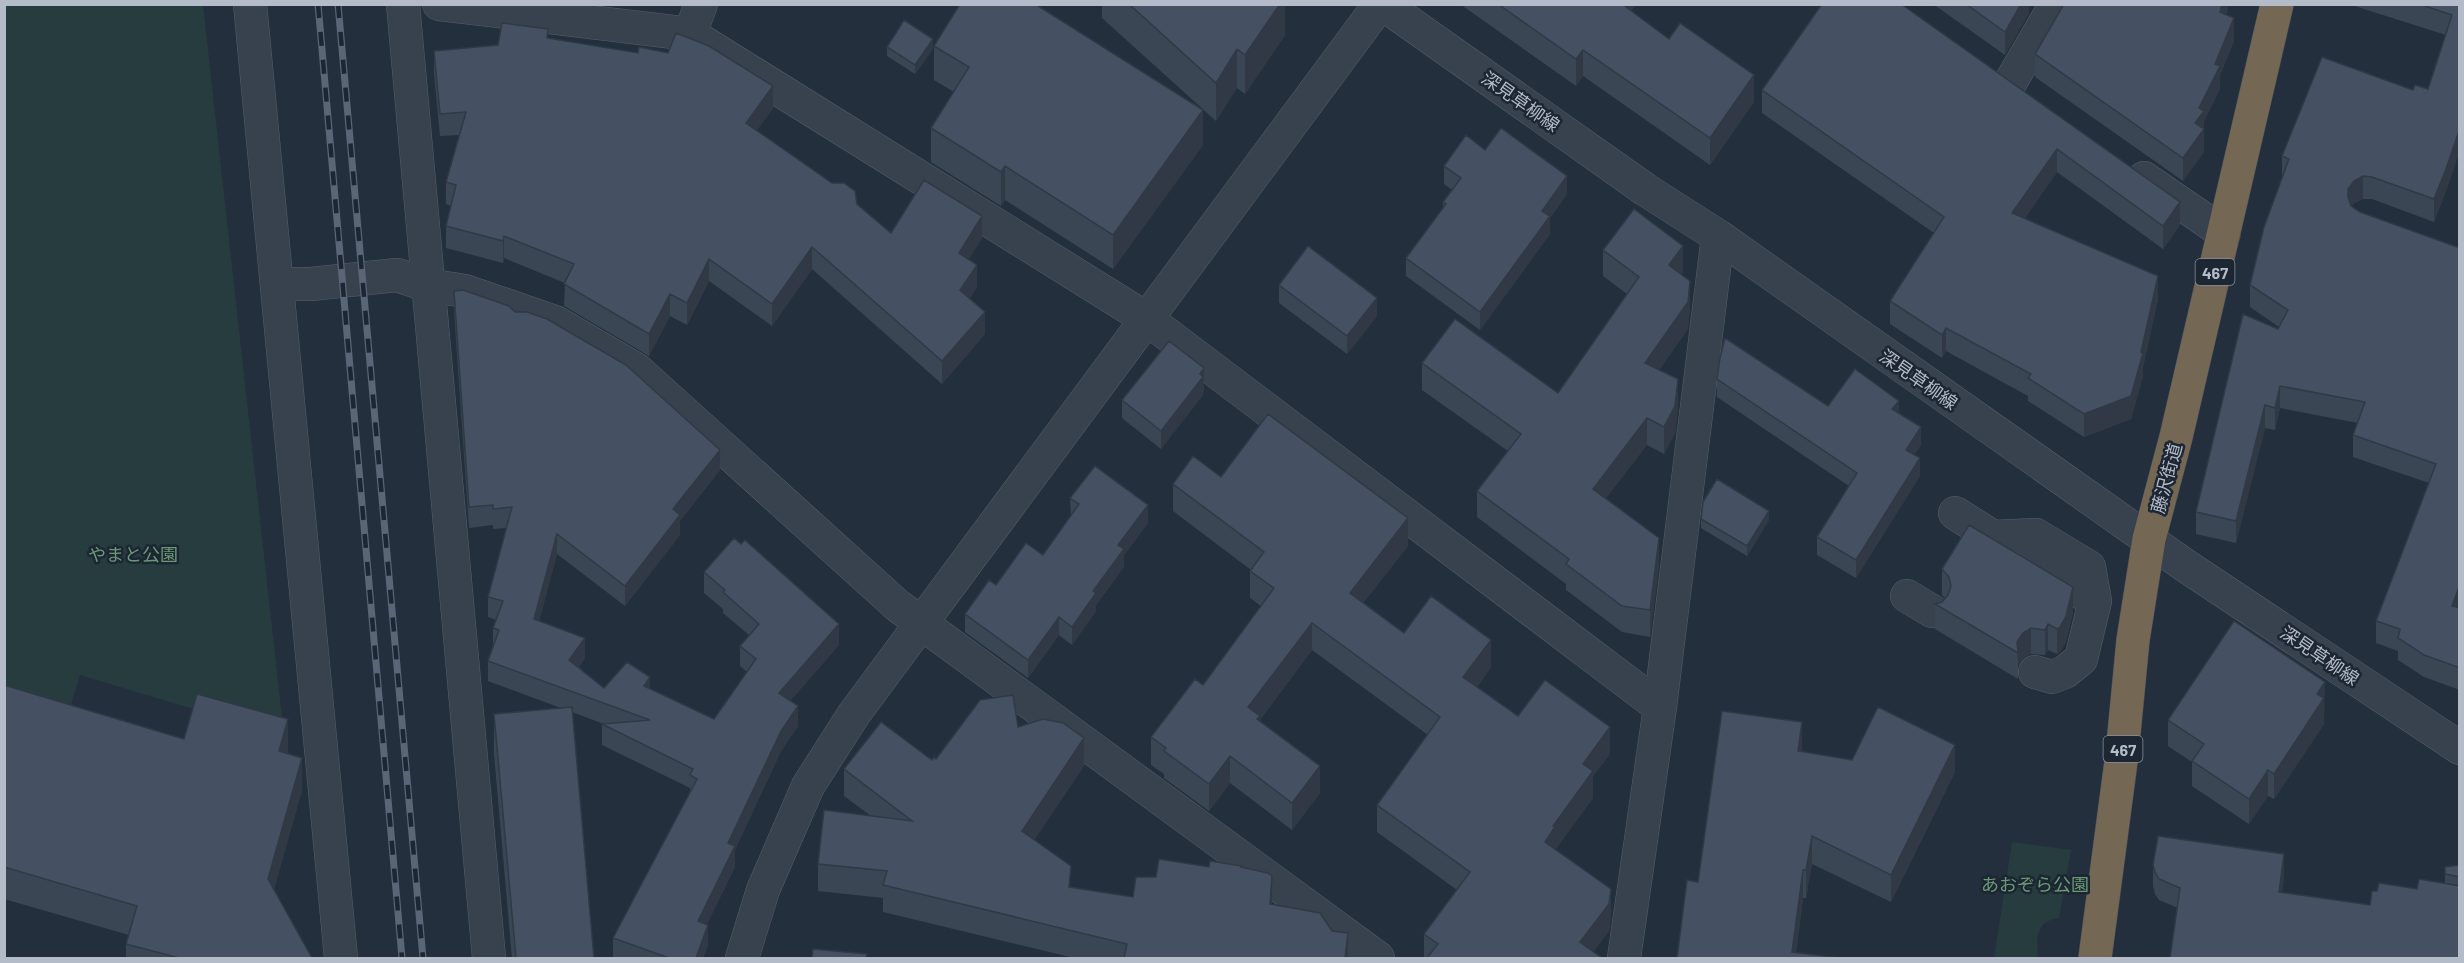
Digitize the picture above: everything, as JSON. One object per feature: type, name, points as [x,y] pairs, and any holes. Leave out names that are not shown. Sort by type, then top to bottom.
[{"type":"highway","name":"藤沢街道","points":[[2095,958],[2122,754],[2133,640],[2149,539],[2176,437],[2277,4]]},
{"type":"street","points":[[250,4],[341,958]]},
{"type":"street","points":[[403,4],[489,958]]},
{"type":"street","points":[[439,4],[695,19],[1147,319],[1660,707]]},
{"type":"street","points":[[742,958],[763,890],[808,786],[854,714],[920,622],[1382,4]]},
{"type":"street","name":"深見草柳線","points":[[1382,4],[1646,190],[1718,236],[1834,320],[2186,566],[2460,748]]},
{"type":"street","points":[[2010,83],[2056,4]]},
{"type":"street","points":[[1983,63],[2038,102]]},
{"type":"street","points":[[2122,162],[2224,233]]},
{"type":"street","points":[[1624,958],[1660,707],[1718,236]]},
{"type":"street","points":[[277,284],[311,284],[397,275],[427,285],[465,291],[555,322],[637,370],[887,597],[1378,958]]},
{"type":"street","points":[[1955,513],[2095,601],[2081,659],[2065,672],[2052,677],[2035,672]]},
{"type":"green space","name":"やまと公園","points":[[4,5],[203,5],[284,736],[80,675],[67,717],[5,699]]},
{"type":"green space","name":"あおぞら公園","points":[[2012,842],[2071,850],[2059,918],[2045,923],[2039,932],[2038,958],[1994,958]]},
{"type":"building","points":[[960,4],[1035,4],[1203,110],[1113,235],[1005,166],[1001,172],[931,128],[969,67],[934,46]]},
{"type":"building","points":[[1129,4],[1280,4],[1245,55],[1237,49],[1216,83]]},
{"type":"building","points":[[1498,4],[1622,4],[1669,39],[1680,23],[1754,75],[1710,138],[1583,50],[1576,59]]},
{"type":"building","points":[[1822,4],[1901,4],[2180,202],[2163,226],[2057,149],[2012,213],[2158,276],[2141,352],[2143,353],[2131,396],[2084,414],[2028,378],[2031,374],[1946,328],[1942,335],[1890,301],[1944,217],[1762,90]]},
{"type":"building","points":[[1966,4],[2021,4],[2005,32]]},
{"type":"building","points":[[2064,4],[2222,4],[2220,12],[2234,18],[2215,64],[2220,66],[2199,108],[2204,111],[2195,123],[2204,129],[2183,158],[2035,54]]},
{"type":"building","points":[[2419,4],[2460,4],[2460,128],[2446,169],[2434,199],[2372,177],[2363,176],[2354,181],[2348,189],[2348,197],[2351,206],[2360,212],[2460,248],[2460,584],[2452,606],[2460,608],[2460,668],[2424,655],[2398,638],[2400,629],[2376,621],[2436,464],[2353,435],[2365,402],[2280,386],[2275,408],[2265,405],[2236,521],[2196,512],[2243,314],[2278,329],[2288,310],[2250,285],[2264,227],[2289,159],[2282,156],[2322,57],[2413,90],[2415,85],[2428,89],[2452,15]]},
{"type":"building","points":[[904,20],[933,39],[915,65],[887,47]]},
{"type":"building","points":[[502,23],[548,29],[547,38],[638,53],[639,47],[668,53],[676,33],[709,46],[773,86],[746,123],[832,183],[844,183],[855,191],[857,204],[891,233],[924,180],[982,216],[959,253],[977,265],[960,290],[985,312],[942,361],[812,247],[772,304],[709,259],[687,303],[670,294],[649,334],[564,284],[574,264],[504,236],[503,241],[446,226],[456,185],[446,182],[466,112],[440,114],[434,51],[498,45]]},
{"type":"building","points":[[1501,128],[1567,176],[1542,211],[1550,216],[1480,312],[1406,258],[1446,204],[1443,202],[1461,178],[1444,166],[1466,135],[1485,150]]},
{"type":"building","points":[[1634,209],[1683,246],[1669,265],[1690,281],[1688,302],[1645,363],[1678,379],[1675,406],[1664,427],[1647,418],[1593,489],[1659,538],[1650,610],[1622,606],[1566,564],[1569,559],[1477,491],[1521,434],[1422,363],[1455,319],[1558,393],[1639,277],[1603,250]]},
{"type":"building","points":[[1308,246],[1377,298],[1347,336],[1279,285]]},
{"type":"building","points":[[463,290],[509,306],[515,312],[527,312],[547,319],[626,365],[720,450],[673,509],[680,515],[625,586],[557,534],[534,619],[585,638],[569,660],[604,688],[627,662],[650,677],[644,686],[714,719],[756,659],[740,646],[759,624],[704,572],[734,538],[741,544],[745,540],[839,624],[779,693],[798,706],[781,731],[728,843],[735,846],[698,921],[708,925],[696,958],[669,958],[613,938],[697,779],[690,775],[693,769],[602,724],[650,720],[488,661],[499,630],[493,628],[503,601],[488,597],[512,507],[493,509],[493,505],[469,507],[454,291]]},
{"type":"building","points":[[1725,338],[1828,406],[1855,369],[1899,401],[1892,409],[1921,427],[1906,450],[1920,458],[1856,560],[1817,537],[1857,473],[1717,379]]},
{"type":"building","points":[[1169,341],[1204,368],[1200,374],[1203,377],[1161,431],[1122,400]]},
{"type":"building","points":[[1268,414],[1408,518],[1350,593],[1404,633],[1431,596],[1491,640],[1463,677],[1518,716],[1545,680],[1610,727],[1583,764],[1593,771],[1553,826],[1555,827],[1545,842],[1611,889],[1609,904],[1580,942],[1602,958],[1427,958],[1438,944],[1424,934],[1470,872],[1377,805],[1440,717],[1312,623],[1248,707],[1260,716],[1257,719],[1320,766],[1292,803],[1230,756],[1209,784],[1164,751],[1166,748],[1151,737],[1195,679],[1203,685],[1274,588],[1250,571],[1264,552],[1173,484],[1193,456],[1221,477]]},
{"type":"building","points":[[1095,466],[1148,505],[1118,545],[1124,549],[1093,591],[1096,593],[1072,627],[1059,617],[1028,660],[965,614],[989,580],[996,585],[1026,543],[1043,555],[1079,504],[1070,498]]},
{"type":"building","points":[[1717,479],[1769,511],[1747,546],[1701,519],[1703,502]]},
{"type":"building","points":[[1969,525],[2073,587],[2066,616],[2060,627],[2057,629],[2048,624],[2045,630],[2031,628],[2023,633],[2017,642],[2018,653],[1935,604],[1942,602],[1948,595],[1951,586],[1949,577],[1942,569]]},
{"type":"building","points":[[2234,621],[2325,682],[2317,694],[2324,698],[2274,774],[2268,770],[2249,799],[2192,761],[2204,744],[2168,720]]},
{"type":"building","points":[[4,685],[184,739],[197,694],[288,719],[279,751],[302,758],[268,879],[312,958],[179,958],[126,944],[137,906],[4,867]]},
{"type":"building","points":[[1013,695],[1018,727],[1043,719],[1063,723],[1084,738],[1022,831],[1071,866],[1069,887],[1133,897],[1136,877],[1156,877],[1159,859],[1209,867],[1210,861],[1242,866],[1272,876],[1270,904],[1320,913],[1332,931],[1348,933],[1345,958],[1124,958],[1127,944],[883,885],[887,871],[818,864],[824,810],[912,821],[844,769],[881,722],[932,760],[934,757],[936,759],[980,700]]},
{"type":"building","points":[[572,707],[594,958],[516,958],[494,714]]},
{"type":"building","points":[[1878,707],[1955,745],[1891,875],[1812,836],[1806,870],[1803,870],[1792,952],[1840,958],[1677,958],[1687,880],[1698,882],[1722,711],[1802,722],[1798,751],[1852,760]]},
{"type":"building","points":[[2158,836],[2284,854],[2279,892],[2370,905],[2372,891],[2377,891],[2379,883],[2417,889],[2419,879],[2460,886],[2460,958],[2170,958],[2180,888],[2159,879],[2155,872],[2153,865]]},
{"type":"building","points":[[2460,865],[2460,877],[2445,874],[2445,867]]},
{"type":"building","points":[[813,949],[867,954],[866,958],[812,958]]},
{"type":"railway","points":[[318,4],[402,958]]},
{"type":"railway","points":[[338,4],[423,958]]}]
